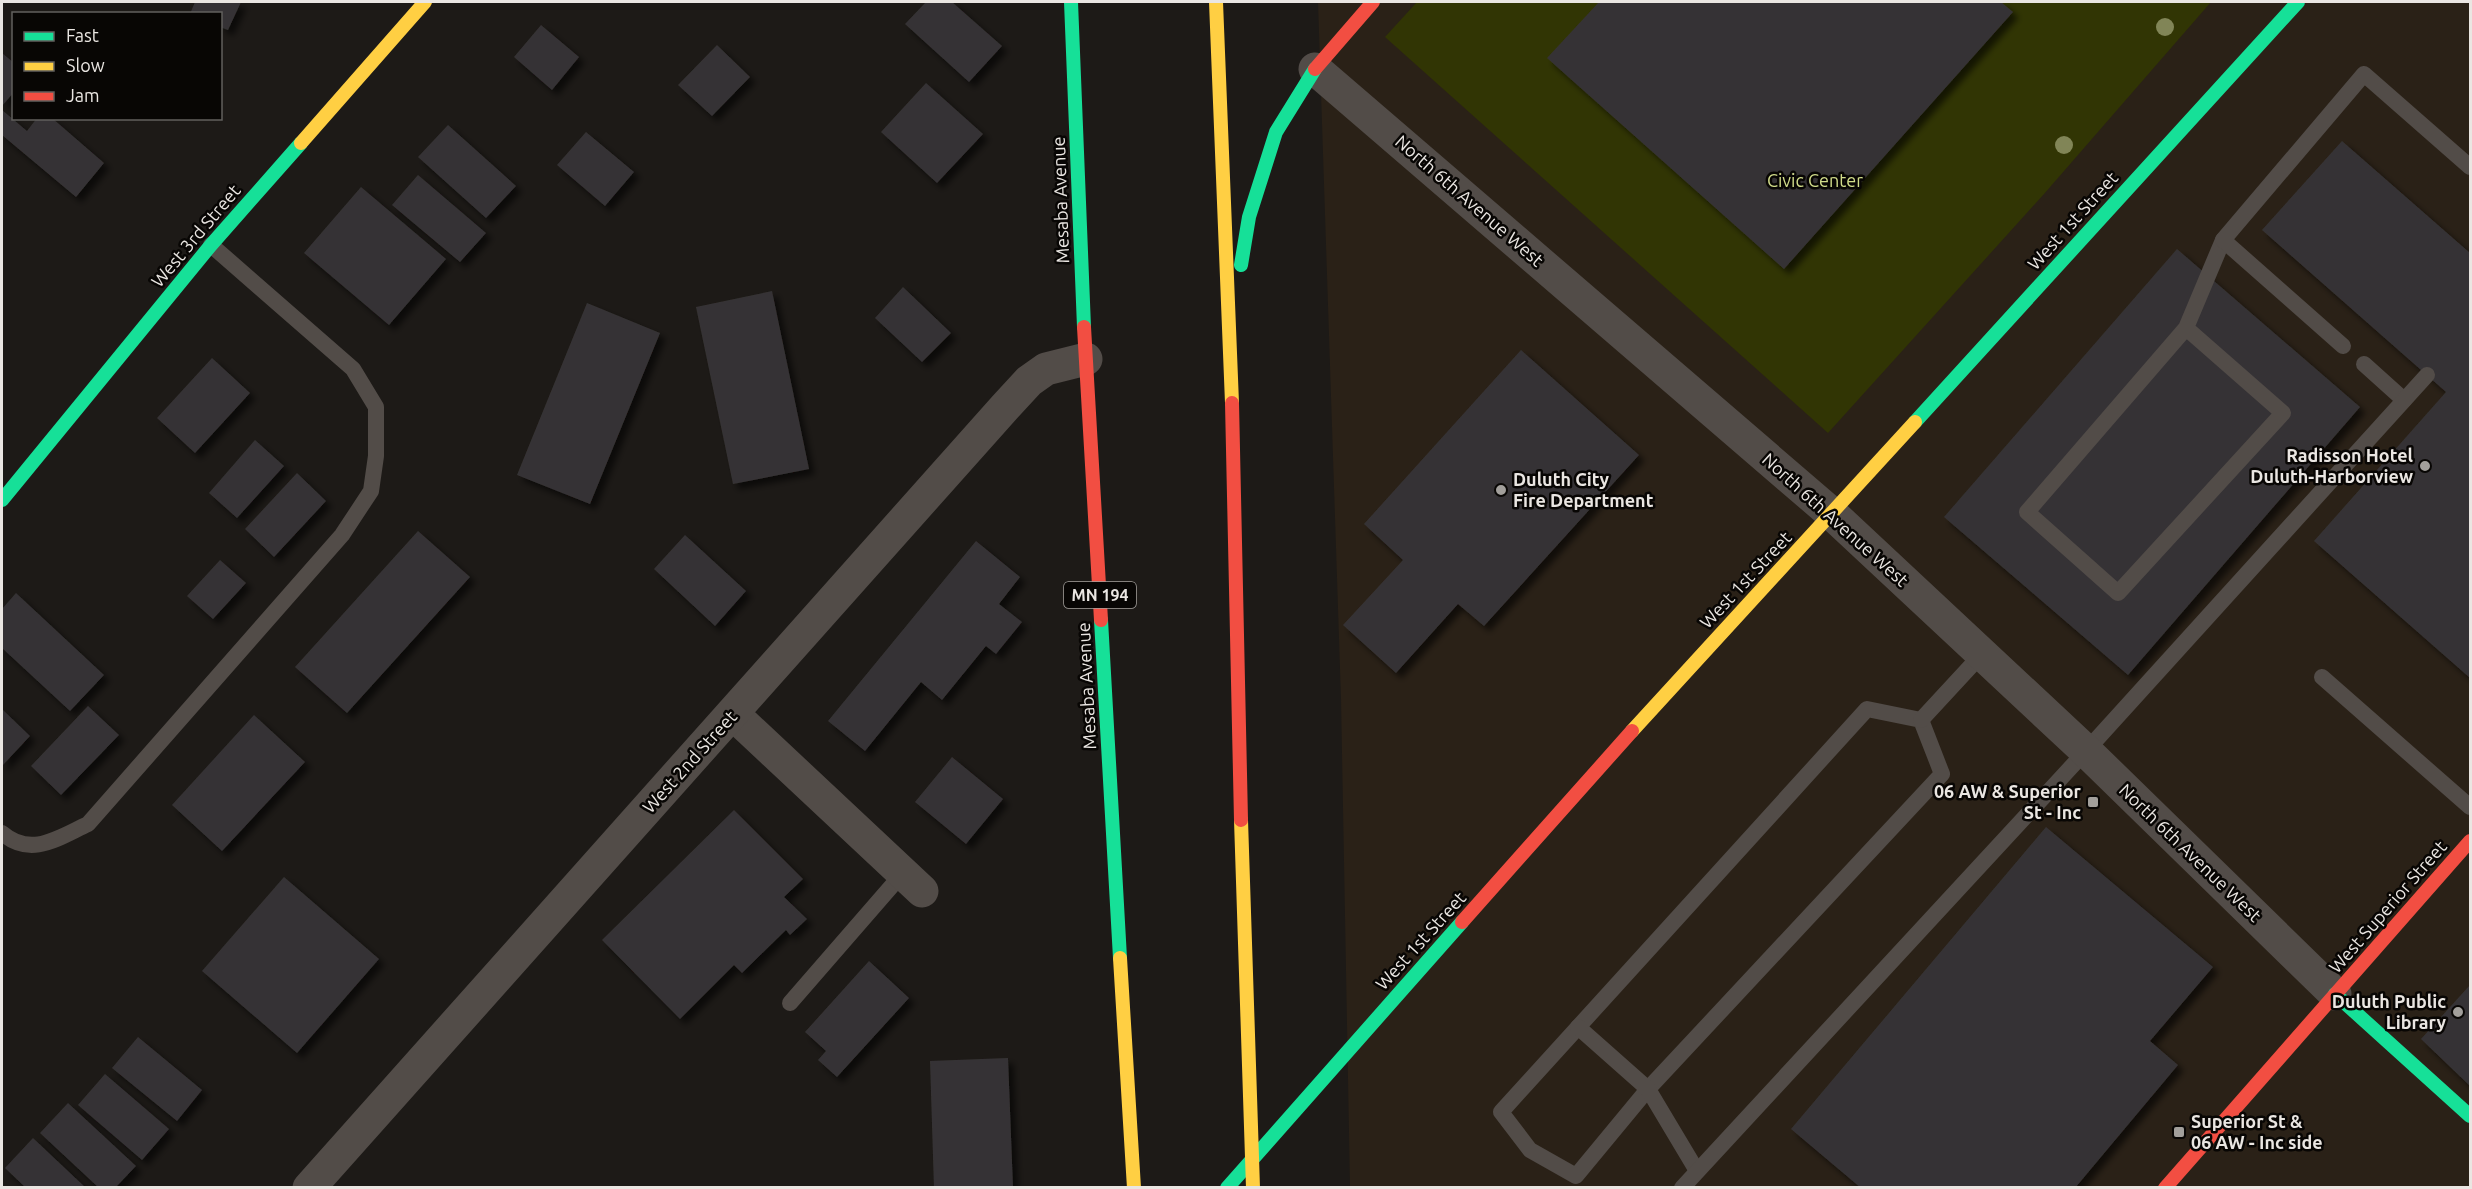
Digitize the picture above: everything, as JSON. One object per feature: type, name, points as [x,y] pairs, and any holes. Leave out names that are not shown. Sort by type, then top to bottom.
[{"type":"main road","name":"West 3rd Street","points":[[2,500],[211,244],[425,2]]},
{"type":"main road","name":"Mesaba Avenue","points":[[1071,2],[1086,359],[1134,1188]]},
{"type":"main road","points":[[1216,2],[1230,326],[1244,934],[1253,1188]]},
{"type":"main road","points":[[1230,326],[1249,217],[1276,132],[1315,69],[1373,2]]},
{"type":"main road","name":"West 1st Street","points":[[1227,1188],[1633,730],[2298,2]]},
{"type":"main road","name":"West Superior Street","points":[[2165,1188],[2470,841]]},
{"type":"main road","points":[[2335,994],[2470,1116]]},
{"type":"street","name":"North 6th Avenue West","points":[[1315,69],[1831,513],[2086,751],[2335,994]]},
{"type":"street","name":"West 2nd Street","points":[[309,1188],[1029,381],[1046,369],[1086,359]]},
{"type":"street","points":[[733,714],[913,882]]},
{"type":"lane","points":[[2186,328],[2283,413],[2118,593],[2027,512],[2186,328],[2223,240],[2364,74],[2470,167]]},
{"type":"lane","points":[[2223,240],[2343,346]]},
{"type":"lane","points":[[2,833],[13,842],[43,846],[88,824],[342,535],[371,491],[376,456],[376,406],[353,369],[211,244]]},
{"type":"lane","points":[[2364,364],[2404,400]]},
{"type":"lane","points":[[1682,1188],[2086,751],[2427,375]]},
{"type":"lane","points":[[1921,720],[1982,654]]},
{"type":"lane","points":[[2322,677],[2470,807]]},
{"type":"lane","points":[[1867,709],[1921,720],[1942,774],[1648,1089],[1576,1176],[1530,1150],[1501,1112],[1867,709]]},
{"type":"lane","points":[[790,1003],[913,882]]},
{"type":"lane","points":[[1578,1028],[1648,1089],[1697,1171]]},
{"type":"shaded area","points":[[1318,2],[2470,2],[2470,1187],[1350,1187],[1341,699]]},
{"type":"green space","name":"Civic Center","points":[[1417,2],[2211,2],[2044,194],[1828,433],[1385,37]]},
{"type":"building","points":[[195,2],[241,2],[228,30],[222,28],[222,12],[191,12]]},
{"type":"building","points":[[926,2],[952,2],[1002,46],[969,82],[905,24]]},
{"type":"building","points":[[1599,2],[2001,2],[2013,12],[1784,269],[1547,58]]},
{"type":"building","points":[[541,25],[579,57],[552,90],[514,57]]},
{"type":"building","points":[[717,45],[750,77],[712,116],[678,85]]},
{"type":"building","points":[[2,53],[12,61],[12,94],[2,106]]},
{"type":"building","points":[[926,83],[983,134],[937,183],[881,132]]},
{"type":"building","points":[[2,110],[27,131],[35,120],[54,120],[104,163],[76,197],[2,135]]},
{"type":"building","points":[[448,125],[516,186],[486,218],[418,157]]},
{"type":"building","points":[[586,132],[634,172],[605,206],[557,165]]},
{"type":"building","name":"Radisson Hotel Duluth-Harborview","points":[[2342,141],[2470,253],[2470,678],[2314,541],[2446,392],[2262,230]]},
{"type":"building","points":[[418,175],[486,233],[460,262],[392,205]]},
{"type":"building","points":[[361,187],[446,259],[389,325],[304,253]]},
{"type":"building","points":[[2177,249],[2360,407],[2128,675],[1944,517]]},
{"type":"building","points":[[903,287],[951,333],[922,362],[875,318]]},
{"type":"building","points":[[772,291],[809,469],[733,484],[696,307]]},
{"type":"building","points":[[587,303],[660,333],[590,504],[517,475]]},
{"type":"building","name":"Duluth City Fire Department","points":[[1521,350],[1639,455],[1484,626],[1458,604],[1396,673],[1343,625],[1403,560],[1364,524]]},
{"type":"building","points":[[212,358],[250,393],[195,453],[157,418]]},
{"type":"building","points":[[255,440],[284,466],[237,518],[209,493]]},
{"type":"building","points":[[297,473],[326,501],[274,557],[245,529]]},
{"type":"building","points":[[418,531],[470,577],[347,713],[295,667]]},
{"type":"building","points":[[685,535],[746,591],[715,626],[654,569]]},
{"type":"building","points":[[976,541],[1020,577],[999,604],[1022,622],[996,654],[986,646],[942,700],[921,682],[865,751],[828,721]]},
{"type":"building","points":[[220,560],[246,583],[213,619],[187,596]]},
{"type":"building","points":[[16,593],[104,675],[70,711],[2,648],[2,609]]},
{"type":"building","points":[[88,706],[119,735],[61,795],[31,766]]},
{"type":"building","points":[[2,709],[30,736],[2,766]]},
{"type":"building","points":[[254,715],[305,762],[222,851],[172,805]]},
{"type":"building","points":[[952,757],[1003,799],[966,844],[915,802]]},
{"type":"building","points":[[734,810],[803,879],[784,897],[807,919],[790,935],[786,930],[742,973],[734,965],[680,1019],[602,940]]},
{"type":"building","points":[[2046,827],[2213,967],[2150,1041],[2178,1065],[2075,1188],[1861,1188],[1791,1129]]},
{"type":"building","points":[[284,877],[379,959],[297,1053],[202,971]]},
{"type":"building","points":[[869,961],[909,998],[837,1077],[818,1060],[826,1051],[805,1032]]},
{"type":"building","name":"Duluth Public Library","points":[[2470,985],[2470,1086],[2421,1039]]},
{"type":"building","points":[[138,1037],[202,1090],[177,1121],[112,1068]]},
{"type":"building","points":[[1008,1058],[1013,1188],[934,1188],[930,1061]]},
{"type":"building","points":[[105,1074],[169,1129],[142,1160],[78,1105]]},
{"type":"building","points":[[68,1103],[136,1166],[115,1188],[99,1188],[40,1133]]},
{"type":"building","points":[[33,1138],[86,1188],[26,1188],[5,1168]]},
{"type":"traffic: fast","points":[[1071,2],[1084,327]]},
{"type":"traffic: fast","points":[[1915,422],[2298,2]]},
{"type":"traffic: fast","points":[[1241,265],[1249,217],[1276,132],[1315,69]]},
{"type":"traffic: fast","points":[[2,500],[211,245],[301,143]]},
{"type":"traffic: fast","points":[[1101,620],[1120,958]]},
{"type":"traffic: fast","points":[[1227,1188],[1462,922]]},
{"type":"traffic: fast","points":[[2335,994],[2470,1116]]},
{"type":"traffic: slow","points":[[301,143],[425,2]]},
{"type":"traffic: slow","points":[[1216,2],[1232,403]]},
{"type":"traffic: slow","points":[[1632,731],[1915,422]]},
{"type":"traffic: slow","points":[[1241,820],[1253,1188]]},
{"type":"traffic: slow","points":[[1120,958],[1134,1188]]},
{"type":"traffic: jam","points":[[1315,69],[1373,2]]},
{"type":"traffic: jam","points":[[1084,327],[1101,620]]},
{"type":"traffic: jam","points":[[1232,403],[1241,820]]},
{"type":"traffic: jam","points":[[1462,922],[1632,731]]},
{"type":"traffic: jam","points":[[2165,1188],[2470,841]]},
{"type":"place","name":"Radisson Hotel Duluth-Harborview","points":[[2425,466]]},
{"type":"place","name":"Duluth City Fire Department","points":[[1501,490]]},
{"type":"place","name":"06 AW & Superior St - Inc","points":[[2093,802]]},
{"type":"place","name":"Duluth Public Library","points":[[2458,1012]]},
{"type":"place","name":"Superior St & 06 AW - Inc side","points":[[2179,1132]]}]
